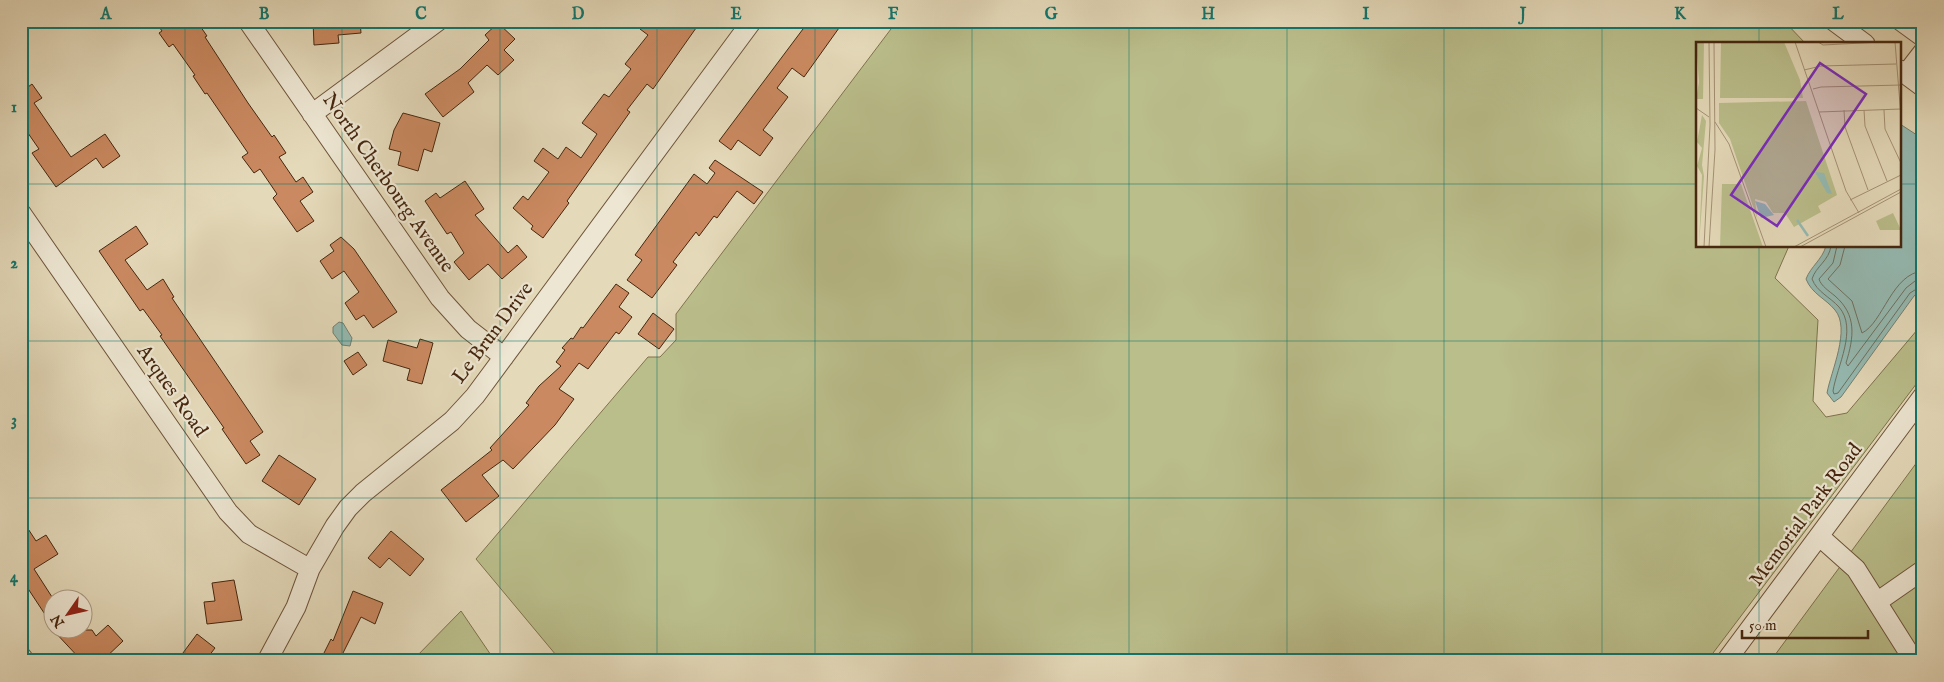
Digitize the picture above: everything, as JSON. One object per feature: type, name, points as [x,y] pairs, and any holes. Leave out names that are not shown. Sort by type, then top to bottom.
[{"type":"street","name":"North Cherbourg Avenue","points":[[248,21],[440,298],[468,329],[504,357]]},
{"type":"street","points":[[312,114],[438,21]]},
{"type":"street","name":"Le Brun Drive","points":[[267,661],[296,608],[310,570],[335,526],[348,508],[363,493],[452,421],[475,396],[752,21]]},
{"type":"street","points":[[1834,21],[1862,42]]},
{"type":"street","points":[[1903,22],[1923,37]]},
{"type":"street","points":[[1923,52],[1903,72],[1923,87]]},
{"type":"street","name":"Arques Road","points":[[21,213],[228,512],[249,534],[310,570]]},
{"type":"street","name":"Memorial Park Road","points":[[1726,661],[1923,396]]},
{"type":"street","points":[[1819,536],[1856,569],[1909,653],[1919,661]]},
{"type":"street","points":[[1877,602],[1923,570]]},
{"type":"street","points":[[21,656],[25,661]]},
{"type":"green space","points":[[897,21],[1784,21],[1804,42],[1696,42],[1696,248],[1788,248],[1775,278],[1818,320],[1813,401],[1826,417],[1847,413],[1923,323],[1923,375],[1707,661],[561,661],[476,559],[648,357],[660,357],[676,340],[676,314]]},
{"type":"green space","points":[[1923,454],[1923,661],[1773,661],[1772,659]]},
{"type":"green space","points":[[461,611],[495,661],[412,661]]},
{"type":"water","points":[[1902,125],[1923,139],[1923,289],[1914,296],[1841,397],[1834,402],[1827,393],[1841,339],[1839,318],[1835,310],[1815,292],[1806,279],[1825,248],[1902,248]]},
{"type":"water","points":[[339,322],[343,323],[352,338],[350,346],[342,345],[333,333],[333,327]]},
{"type":"building","points":[[155,21],[186,21],[191,28],[198,23],[248,103],[286,153],[279,157],[296,182],[303,177],[313,192],[300,201],[314,221],[297,232],[273,198],[277,194],[260,169],[254,173],[242,157],[248,153],[207,93],[205,94],[193,76],[195,75],[173,44],[169,47],[159,33],[162,31]]},
{"type":"building","points":[[313,21],[360,21],[361,33],[338,35],[339,43],[314,45]]},
{"type":"building","points":[[645,21],[701,21],[653,89],[647,84],[627,110],[630,112],[567,201],[569,203],[543,238],[531,229],[533,226],[513,208],[523,196],[528,200],[549,172],[534,161],[543,148],[558,159],[566,147],[581,158],[597,134],[582,123],[604,94],[609,97],[631,69],[625,64],[648,35],[640,29]]},
{"type":"building","points":[[809,21],[844,21],[804,77],[792,68],[777,88],[788,97],[763,130],[773,138],[760,156],[738,140],[731,150],[719,141]]},
{"type":"building","points":[[498,23],[515,39],[504,50],[514,60],[498,75],[487,65],[468,83],[474,92],[443,117],[425,94],[460,69],[489,40],[485,35]]},
{"type":"building","points":[[32,84],[42,98],[34,103],[71,157],[105,134],[120,156],[103,168],[96,158],[56,187],[32,153],[39,149],[21,123],[21,85],[24,90]]},
{"type":"building","points":[[403,113],[440,123],[432,152],[424,149],[418,171],[398,165],[401,152],[389,149],[394,130]]},
{"type":"building","points":[[715,160],[763,192],[754,204],[737,191],[717,218],[714,216],[699,236],[696,232],[673,262],[677,265],[652,298],[627,280],[642,260],[635,255],[694,174],[707,184],[715,173],[709,168]]},
{"type":"building","points":[[465,181],[484,209],[475,215],[508,253],[517,245],[527,257],[502,279],[488,264],[469,280],[454,262],[464,253],[451,232],[447,234],[425,201],[436,193],[440,198]]},
{"type":"building","points":[[136,226],[148,244],[125,260],[147,290],[163,279],[174,297],[172,298],[263,432],[250,441],[260,455],[246,464],[222,429],[224,428],[160,336],[162,335],[143,309],[140,311],[99,251]]},
{"type":"building","points":[[341,237],[354,249],[397,312],[373,328],[364,315],[356,320],[345,303],[359,292],[344,271],[332,279],[320,261],[334,251],[330,245]]},
{"type":"building","points":[[616,284],[629,293],[619,307],[632,317],[619,334],[616,332],[588,369],[579,363],[559,389],[574,399],[555,425],[513,469],[503,460],[482,475],[499,496],[466,522],[441,490],[492,450],[490,448],[529,405],[526,403],[539,386],[561,366],[556,362],[565,350],[562,348],[571,338],[573,339],[581,327],[583,328]]},
{"type":"building","points":[[653,313],[674,329],[659,349],[638,334]]},
{"type":"building","points":[[420,339],[433,343],[422,384],[407,380],[410,369],[383,361],[388,340],[417,348]]},
{"type":"building","points":[[358,352],[367,365],[353,375],[344,361]]},
{"type":"building","points":[[279,455],[316,479],[299,505],[262,481]]},
{"type":"building","points":[[21,518],[36,541],[46,535],[58,554],[34,569],[48,590],[42,590],[42,610],[21,578]]},
{"type":"building","points":[[391,531],[424,559],[410,576],[389,558],[380,568],[368,558]]},
{"type":"building","points":[[234,580],[242,620],[207,624],[204,602],[215,601],[212,583]]},
{"type":"building","points":[[353,591],[383,603],[375,624],[361,617],[339,661],[320,661],[331,639],[333,641]]},
{"type":"building","points":[[108,625],[123,641],[102,661],[82,661],[62,640],[92,640],[92,630],[96,636]]},
{"type":"building","points":[[197,634],[215,648],[205,661],[177,661]]}]
